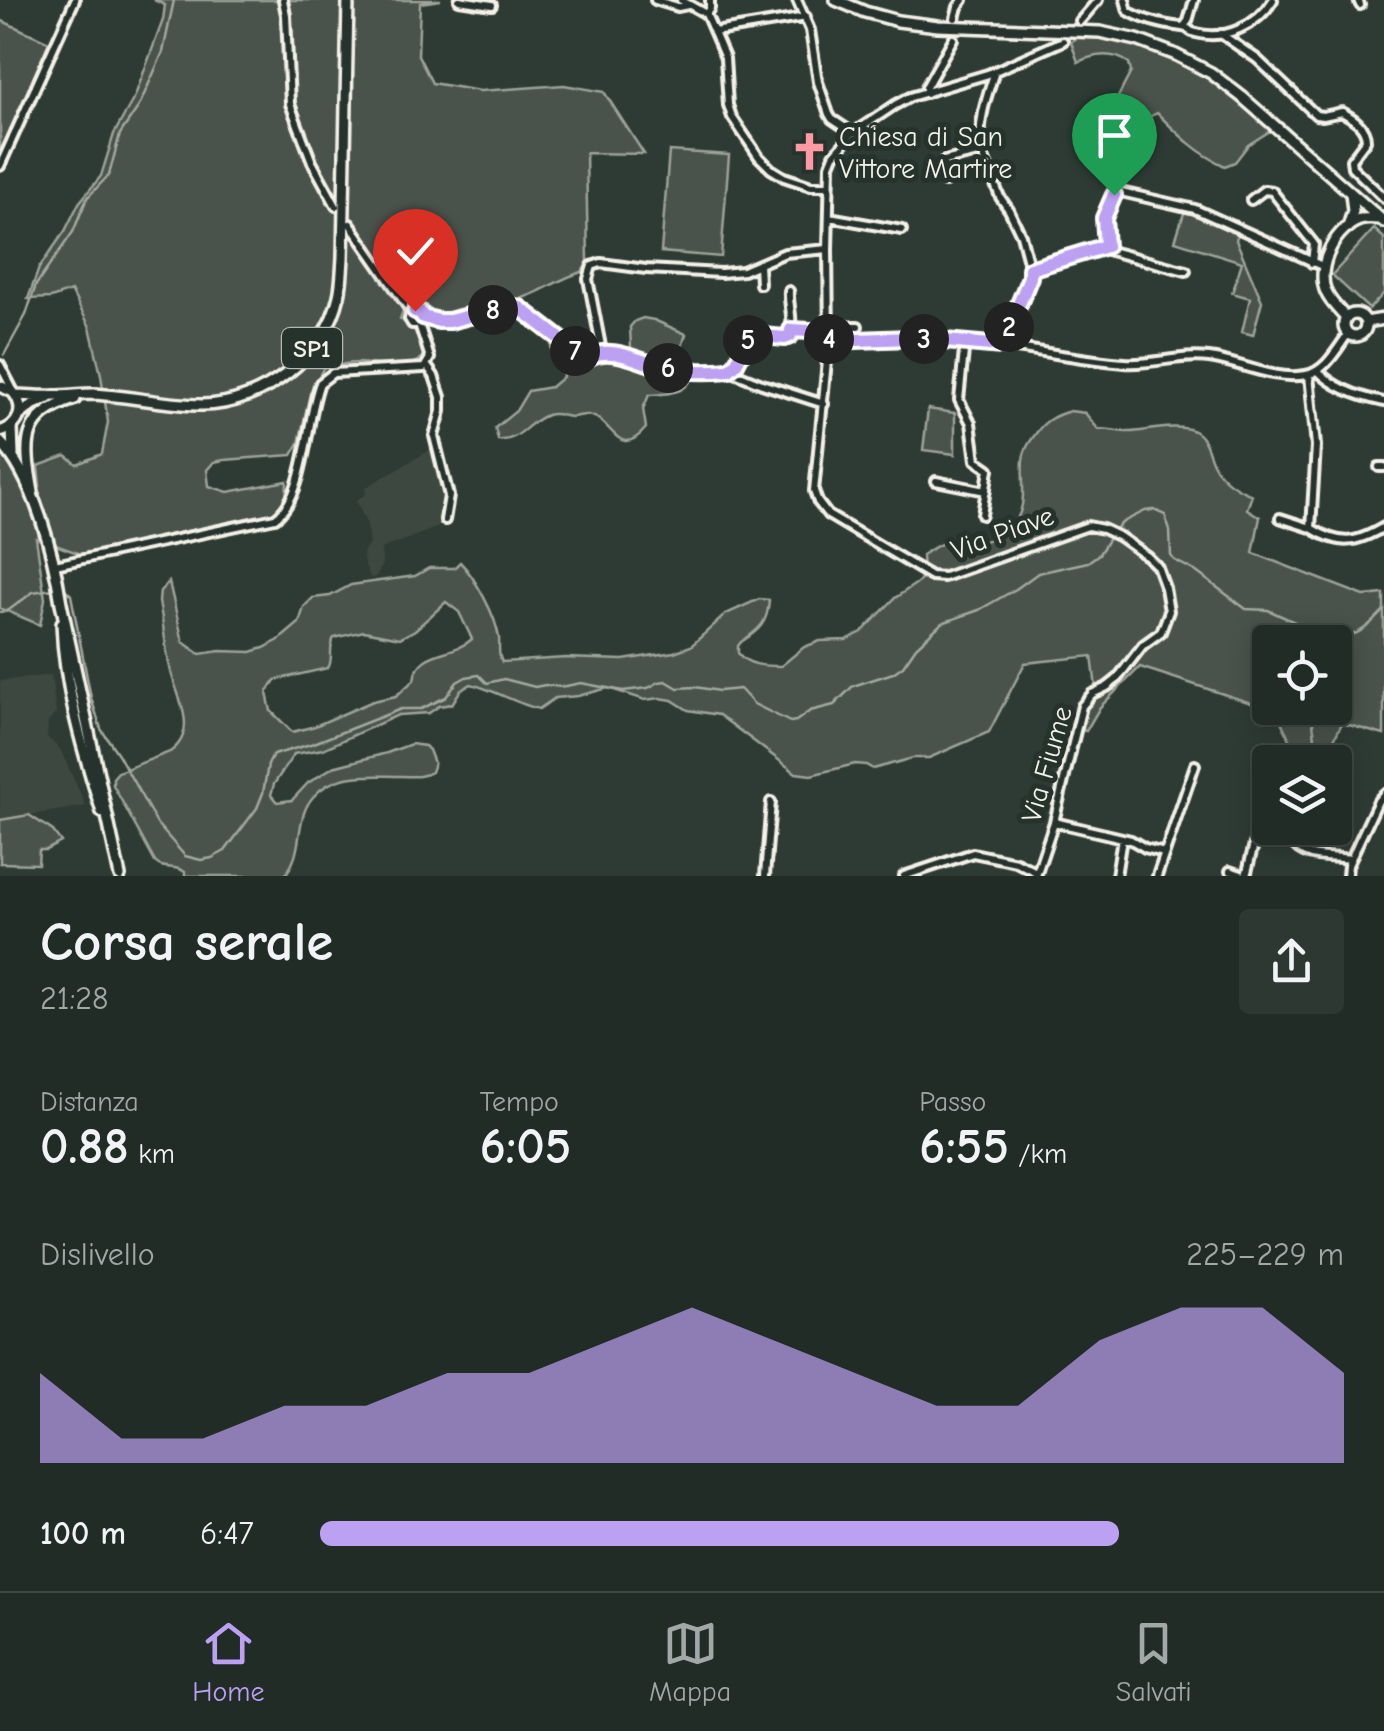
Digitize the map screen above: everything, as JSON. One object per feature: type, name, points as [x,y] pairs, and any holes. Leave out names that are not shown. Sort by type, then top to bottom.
[{"type":"main road","name":"SP1","points":[[0,386],[15,393],[92,394],[208,405],[270,386],[297,366],[323,334],[339,296],[348,0]]},
{"type":"main road","points":[[836,0],[866,12],[938,26],[1100,32],[1156,47],[1212,73],[1382,221]]},
{"type":"main road","points":[[1348,227],[1353,211],[1350,192]]},
{"type":"main road","points":[[1346,318],[1329,298],[1317,265],[1348,227],[1362,219],[1382,221]]},
{"type":"main road","points":[[1352,314],[1359,314],[1366,322],[1366,328],[1355,336],[1344,328],[1346,318],[1352,314]]},
{"type":"main road","points":[[1366,322],[1384,319]]},
{"type":"main road","points":[[15,393],[20,415]]},
{"type":"main road","points":[[36,506],[27,458],[34,422],[46,411],[92,394]]},
{"type":"main road","name":"SP1","points":[[12,428],[20,415],[52,396]]},
{"type":"main road","points":[[0,432],[12,428],[13,454],[36,506],[55,565],[120,876]]},
{"type":"main road","points":[[0,442],[13,454]]},
{"type":"main road","points":[[61,603],[63,657],[86,765],[116,858]]},
{"type":"main road","points":[[77,674],[82,716],[78,725]]},
{"type":"main road","points":[[78,725],[84,728],[97,764]]},
{"type":"street","points":[[0,166],[76,0]]},
{"type":"street","points":[[284,0],[290,104],[312,162],[336,206]]},
{"type":"street","points":[[459,0],[492,5]]},
{"type":"street","points":[[655,0],[678,6],[684,2],[706,14],[725,58],[728,105],[740,133],[760,158],[784,177],[811,186],[829,186]]},
{"type":"street","points":[[706,14],[710,0]]},
{"type":"street","points":[[797,0],[806,17],[818,82],[829,114],[853,133]]},
{"type":"street","points":[[955,18],[963,0]]},
{"type":"street","points":[[1080,21],[1098,0]]},
{"type":"street","points":[[1125,0],[1128,11],[1137,16],[1173,28],[1184,26],[1198,34],[1240,29],[1260,18],[1273,0]]},
{"type":"street","points":[[1184,26],[1194,0]]},
{"type":"street","points":[[714,32],[806,17]]},
{"type":"street","points":[[1221,34],[1257,59],[1316,115],[1342,112],[1360,124],[1366,140],[1351,163],[1355,172],[1384,198]]},
{"type":"street","points":[[926,93],[953,39]]},
{"type":"street","points":[[350,224],[412,312],[410,322],[450,321],[507,306],[520,308],[578,353],[590,357],[599,352],[662,368],[729,370],[824,404],[829,337],[829,186],[834,155],[853,133],[894,105],[996,72],[1063,40]]},
{"type":"street","points":[[996,72],[978,132],[1000,197],[1022,235],[1030,269],[1002,346]]},
{"type":"street","points":[[946,182],[944,161],[982,152]]},
{"type":"street","points":[[1251,200],[1264,190],[1272,191],[1314,244],[1317,265]]},
{"type":"street","points":[[1186,271],[1110,251],[1106,246],[1104,218],[1112,198],[1121,192],[1195,209],[1317,265]]},
{"type":"street","points":[[829,217],[902,230]]},
{"type":"street","points":[[1030,269],[1106,246]]},
{"type":"street","points":[[599,352],[588,279],[592,266],[601,263],[721,273],[743,271],[785,253],[828,249]]},
{"type":"street","points":[[759,264],[760,284]]},
{"type":"street","points":[[729,370],[751,335],[790,336],[793,313],[788,302],[789,290]]},
{"type":"street","points":[[421,321],[429,348],[427,366]]},
{"type":"street","points":[[850,326],[850,341]]},
{"type":"street","points":[[791,330],[850,341],[911,338],[965,342],[1123,363],[1207,357],[1275,374],[1309,375],[1326,364],[1348,334]]},
{"type":"street","points":[[965,342],[959,400],[971,423],[976,460],[989,468],[982,515]]},
{"type":"street","points":[[0,366],[15,393]]},
{"type":"street","points":[[427,366],[441,397],[434,436],[448,490],[445,520]]},
{"type":"street","points":[[55,565],[275,518],[288,506],[293,494],[317,390],[325,377],[427,366]]},
{"type":"street","points":[[1318,371],[1335,385],[1384,402]]},
{"type":"street","points":[[1309,375],[1316,446],[1311,528]]},
{"type":"street","name":"Via Piave","points":[[824,404],[814,491],[818,502],[828,514],[931,576],[944,577],[1072,530],[1103,528]]},
{"type":"street","points":[[936,482],[986,491]]},
{"type":"street","points":[[1280,518],[1349,542],[1384,527]]},
{"type":"street","name":"Via Fiume","points":[[1036,874],[1054,822],[1082,706],[1092,694],[1116,680],[1144,645],[1161,632],[1169,610],[1156,566],[1103,528]]},
{"type":"street","points":[[1157,876],[1195,765]]},
{"type":"street","points":[[1347,876],[1351,859],[1384,794]]},
{"type":"street","points":[[765,876],[771,802]]},
{"type":"street","points":[[1054,822],[1122,838],[1164,853]]},
{"type":"street","points":[[1116,876],[1122,838]]},
{"type":"street","points":[[1230,871],[1245,876],[1254,845]]},
{"type":"street","points":[[1295,845],[1303,854],[1351,859]]},
{"type":"street","points":[[904,876],[974,853],[1016,862],[1036,874]]},
{"type":"shaded area","points":[[154,0],[441,0],[420,3],[418,55],[432,83],[480,91],[564,85],[604,92],[644,154],[586,153],[588,262],[582,272],[524,298],[457,309],[439,317],[428,313],[400,288],[390,288],[404,308],[400,319],[422,340],[422,357],[407,365],[357,363],[324,367],[310,393],[299,443],[292,455],[224,460],[214,462],[207,470],[209,486],[228,492],[287,481],[286,501],[276,514],[86,556],[36,538],[45,599],[40,625],[0,608],[0,449],[24,491],[40,486],[38,466],[66,456],[77,464],[102,454],[108,422],[90,327],[71,291],[51,298],[28,299],[39,268],[79,203],[101,176],[114,134],[135,96],[163,20],[165,5]]},
{"type":"shaded area","points":[[0,20],[49,42],[0,154]]},
{"type":"shaded area","points":[[1079,36],[1132,45],[1184,65],[1231,94],[1270,131],[1225,166],[1197,149],[1157,113],[1140,117],[1126,109],[1117,99],[1131,72],[1129,63],[1104,55],[1078,62],[1071,42]]},
{"type":"shaded area","points":[[669,151],[729,155],[721,257],[661,252]]},
{"type":"shaded area","points":[[1185,210],[1238,233],[1236,240],[1262,301],[1253,335],[1242,332],[1250,298],[1232,293],[1242,262],[1175,241]]},
{"type":"shaded area","points":[[1374,229],[1384,238],[1384,293],[1369,309],[1332,275]]},
{"type":"shaded area","points":[[643,318],[686,334],[679,356],[698,362],[687,385],[667,394],[649,395],[643,409],[646,428],[636,438],[621,440],[603,423],[587,415],[553,414],[540,418],[512,438],[498,440],[495,428],[516,411],[528,391],[551,387],[563,377],[551,346],[564,347],[585,358],[622,352],[631,347],[630,327]]},
{"type":"shaded area","points":[[928,409],[955,413],[955,454],[923,450]]},
{"type":"shaded area","points":[[1070,411],[1085,413],[1098,429],[1194,431],[1221,475],[1252,495],[1247,509],[1260,517],[1253,553],[1364,596],[1384,594],[1384,735],[1349,725],[1352,625],[1252,625],[1252,703],[1140,667],[1100,707],[1086,731],[1081,730],[1076,707],[1096,688],[1092,656],[1025,663],[989,732],[929,758],[913,758],[873,769],[855,764],[811,775],[796,773],[719,715],[688,710],[672,700],[645,700],[608,688],[555,698],[539,709],[471,684],[460,691],[452,704],[429,713],[398,715],[323,749],[294,754],[274,784],[271,795],[277,802],[292,800],[308,783],[333,767],[411,744],[425,746],[434,763],[431,772],[424,775],[354,777],[322,789],[307,806],[295,856],[284,876],[185,876],[181,870],[158,865],[113,785],[118,772],[170,752],[183,734],[184,714],[169,663],[159,602],[160,591],[169,582],[183,642],[200,654],[264,648],[299,623],[304,607],[313,598],[330,596],[351,585],[415,576],[429,568],[454,568],[460,562],[489,608],[502,662],[623,660],[674,652],[691,646],[726,614],[759,599],[769,600],[767,615],[758,630],[741,642],[738,653],[752,663],[781,666],[804,647],[820,641],[846,640],[862,632],[895,598],[920,581],[922,555],[930,550],[953,540],[991,539],[1011,526],[1021,508],[1026,448],[1051,418]],"holes":[[[446,602],[459,612],[472,639],[422,663],[414,680],[396,696],[292,732],[271,711],[267,693],[275,680],[328,668],[334,638],[364,631],[400,638]]]},
{"type":"shaded area","points":[[430,450],[445,490],[441,526],[381,549],[379,572],[370,578],[363,559],[369,545],[367,525],[356,500],[366,494],[365,488]]},
{"type":"shaded area","points":[[51,675],[56,713],[48,722],[47,737],[60,749],[86,806],[0,820],[0,681]]},
{"type":"shaded area","points":[[1283,725],[1341,725],[1331,745],[1299,745],[1290,740]]},
{"type":"shaded area","points":[[29,815],[53,831],[61,842],[39,850],[38,864],[0,863],[0,820]]},
{"type":"waterway","points":[[4,355],[26,315],[36,285],[73,232],[87,198],[109,175],[120,134],[139,106],[163,52],[174,0]]},
{"type":"waterway","points":[[66,590],[71,595],[101,729],[157,824],[185,856],[201,860],[225,851],[257,808],[273,755],[401,709],[421,709],[446,697],[466,677],[479,675],[487,683],[504,679],[535,687],[581,683],[623,691],[666,681],[678,688],[740,689],[754,704],[790,722],[796,721],[810,711],[834,705],[853,686],[893,673],[942,623],[979,610],[1038,573],[1088,562],[1099,554],[1123,522],[1145,511],[1165,515],[1174,560],[1246,609],[1268,610],[1301,625]]},
{"type":"waterway","points":[[0,612],[33,592],[53,589]]},
{"type":"waterway","points":[[1352,634],[1384,610]]},
{"type":"waterway","points":[[1313,725],[1315,745]]},
{"type":"place","name":"Chiesa di San Vittore Martire","points":[[809,152]]},
{"type":"route","points":[[415,311],[423,317],[450,321],[507,306],[520,308],[578,353],[590,357],[599,352],[626,356],[662,368],[691,371],[729,370],[751,335],[788,338],[791,330],[829,332],[829,341],[911,338],[1002,346],[1030,269],[1106,246],[1104,218],[1114,195]]}]
